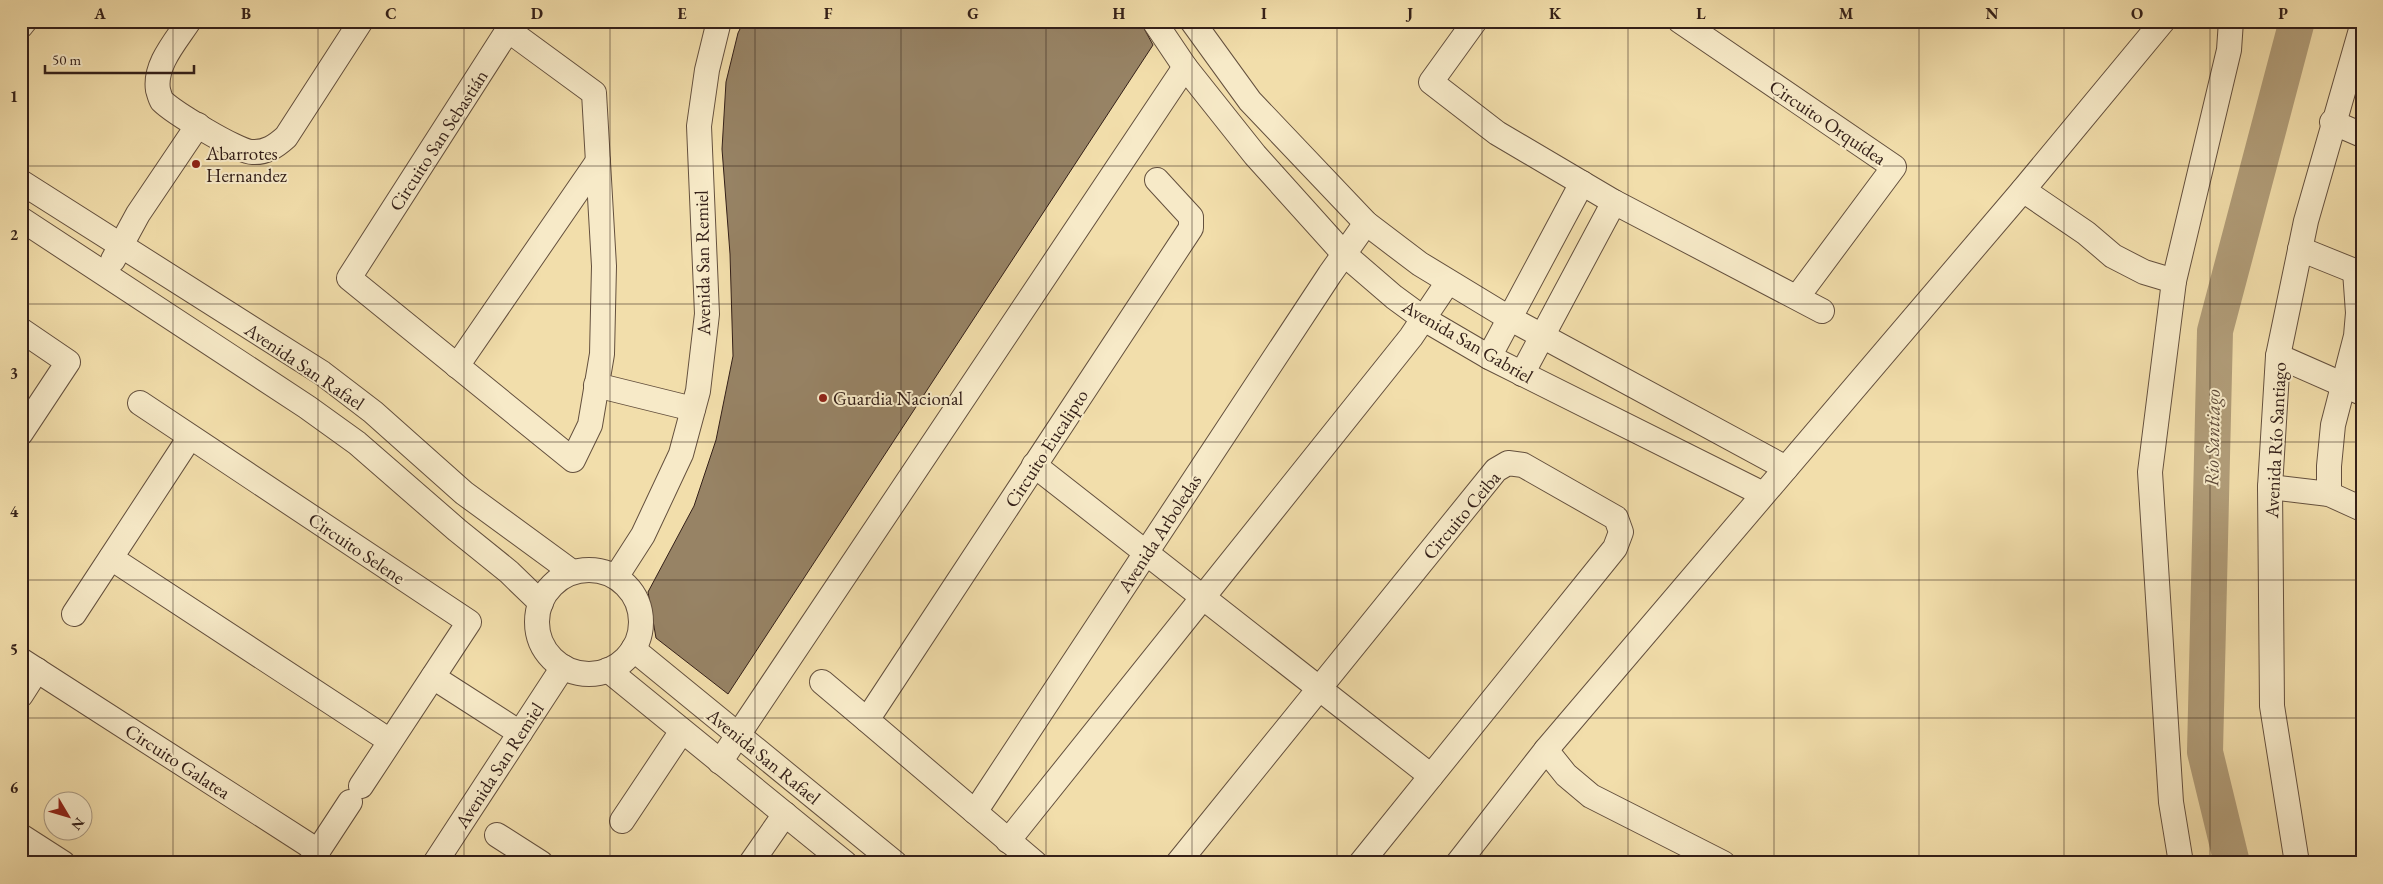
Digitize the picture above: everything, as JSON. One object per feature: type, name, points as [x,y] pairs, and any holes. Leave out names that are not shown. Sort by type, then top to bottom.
[{"type":"street","points":[[21,26],[25,21]]},
{"type":"street","points":[[188,21],[164,60],[158,74],[158,90],[161,100],[198,125],[241,150],[252,152],[273,148],[286,137],[361,21]]},
{"type":"street","name":"Avenida San Remiel","points":[[616,577],[643,535],[681,454],[698,391],[707,314],[698,126],[707,70],[719,21]]},
{"type":"street","name":"Avenida San Gabriel","points":[[1154,21],[1185,67],[1255,155],[1344,254],[1394,297],[1424,319],[1488,357],[1763,494]]},
{"type":"street","points":[[1192,21],[1250,101],[1366,223],[1420,264],[1542,336],[1786,468]]},
{"type":"street","points":[[1474,21],[1431,82],[1497,133],[1614,202],[1798,296],[1822,311]]},
{"type":"street","name":"Circuito Orquídea","points":[[1680,21],[1894,167],[1798,296]]},
{"type":"street","points":[[1458,863],[1546,750],[2023,190],[2163,21]]},
{"type":"street","points":[[2182,863],[2171,802],[2150,472],[2174,281],[2229,50],[2231,21]]},
{"type":"street","name":"Avenida Río Santiago","points":[[2297,863],[2272,706],[2270,487],[2278,356],[2300,249],[2332,122],[2362,26]]},
{"type":"street","name":"Circuito San Sebastián","points":[[508,30],[594,92],[604,266],[602,354],[590,425],[573,460],[457,366],[349,278],[508,30]]},
{"type":"street","points":[[720,762],[1185,67]]},
{"type":"street","points":[[2332,122],[2362,135]]},
{"type":"street","points":[[105,275],[138,214],[198,125]]},
{"type":"street","points":[[457,366],[598,161]]},
{"type":"street","name":"Circuito Eucalipto","points":[[867,720],[1191,228],[1191,217],[1157,180]]},
{"type":"street","name":"Avenida San Rafael","points":[[21,182],[322,373],[373,412],[464,493],[572,572]]},
{"type":"street","points":[[1488,357],[1582,183]]},
{"type":"street","points":[[2023,190],[2086,232],[2113,256],[2144,272],[2174,281]]},
{"type":"street","points":[[1522,374],[1614,202]]},
{"type":"street","name":"Avenida San Rafael","points":[[21,219],[307,407],[357,443],[457,530],[509,572],[541,603]]},
{"type":"street","name":"Avenida Arboledas","points":[[975,812],[1366,223]]},
{"type":"street","points":[[1559,225],[1592,243]]},
{"type":"street","points":[[2300,249],[2359,272],[2358,313],[2352,359],[2352,389],[2333,425],[2329,466],[2329,494]]},
{"type":"street","points":[[1008,840],[1424,319],[1448,282]]},
{"type":"street","points":[[21,330],[68,362],[21,433]]},
{"type":"street","points":[[2278,356],[2352,389]]},
{"type":"street","points":[[596,385],[693,409]]},
{"type":"street","name":"Circuito Selene","points":[[140,403],[469,622],[356,794]]},
{"type":"street","points":[[74,614],[190,437]]},
{"type":"street","name":"Circuito Ceiba","points":[[1178,863],[1496,470],[1508,463],[1523,466],[1616,518],[1621,532],[1614,548],[1361,863]]},
{"type":"street","points":[[1034,465],[1431,776]]},
{"type":"street","points":[[2270,487],[2329,494],[2362,509]]},
{"type":"street","points":[[111,558],[390,741]]},
{"type":"street","points":[[600,571],[616,577],[629,588],[638,602],[641,618],[640,634],[633,650],[622,662],[608,670],[592,674],[575,672],[563,667],[548,654],[540,638],[537,620],[541,603],[551,588],[572,572],[600,571]]},
{"type":"street","name":"Avenida San Rafael","points":[[633,650],[895,863]]},
{"type":"street","name":"Circuito Galatea","points":[[21,695],[29,665],[314,857],[356,794]]},
{"type":"street","name":"Avenida San Remiel","points":[[435,863],[563,667]]},
{"type":"street","name":"Avenida San Rafael","points":[[608,670],[845,863]]},
{"type":"street","points":[[433,677],[520,733]]},
{"type":"street","points":[[822,682],[1034,863]]},
{"type":"street","points":[[622,821],[682,731]]},
{"type":"street","points":[[1546,750],[1566,775],[1591,796],[1723,863]]},
{"type":"street","points":[[751,863],[785,814]]},
{"type":"street","points":[[497,834],[541,863]]},
{"type":"street","points":[[21,836],[63,863]]},
{"type":"building","name":"Guardia Nacional","points":[[744,21],[1140,21],[1153,45],[728,694],[656,638],[648,592],[694,506],[716,440],[733,356],[730,254],[722,149],[726,82],[738,33]]},
{"type":"waterway","name":"Rio Santiago","points":[[2232,863],[2205,752],[2215,331],[2297,21]]},
{"type":"place","name":"Abarrotes Hernandez","points":[[196,164]]},
{"type":"place","name":"Guardia Nacional","points":[[823,398]]}]
